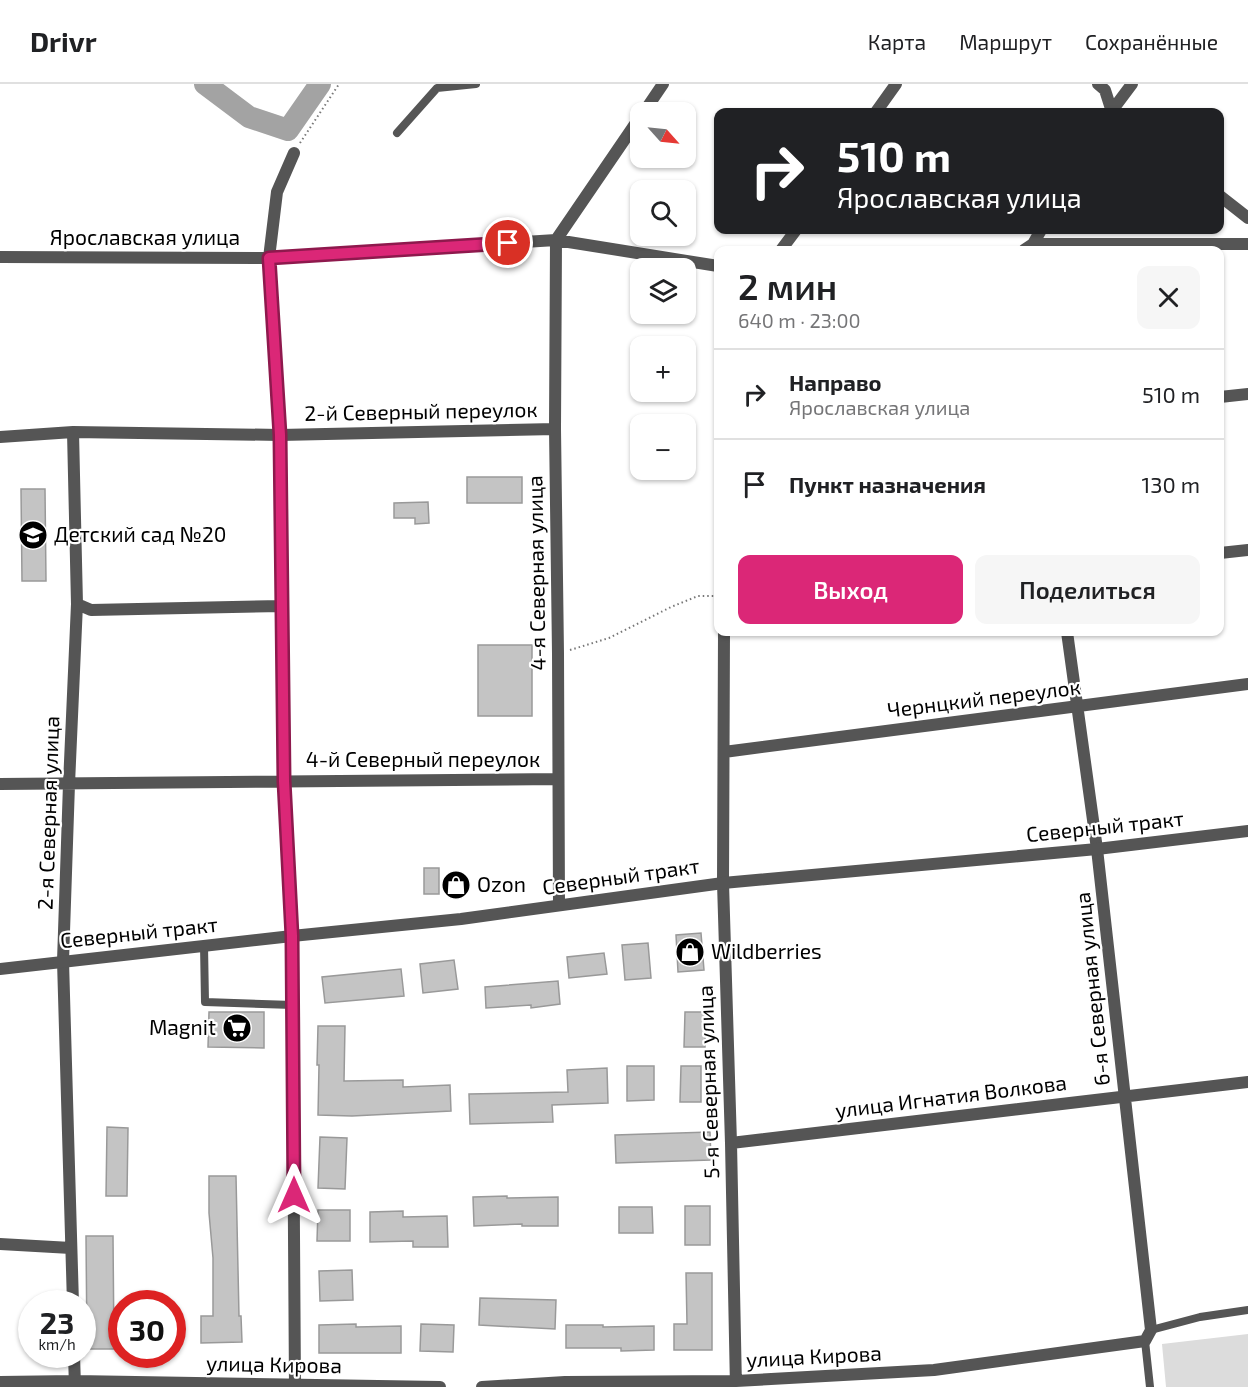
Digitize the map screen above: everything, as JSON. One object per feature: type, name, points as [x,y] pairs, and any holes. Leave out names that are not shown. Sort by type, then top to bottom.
[{"type":"street","points":[[651,102],[663,84]]},
{"type":"street","points":[[879,108],[896,84]]},
{"type":"street","points":[[1098,84],[1105,90],[1111,108]]},
{"type":"street","points":[[1115,108],[1132,84]]},
{"type":"street","points":[[556,240],[630,132]]},
{"type":"street","points":[[294,153],[278,192],[269,258],[280,435],[284,781],[292,936],[295,1386]]},
{"type":"street","points":[[1224,199],[1248,218]]},
{"type":"street","name":"Ярославская улица","points":[[0,257],[269,258],[556,240],[714,265]]},
{"type":"street","name":"4-я Северная улица","points":[[556,240],[555,429],[559,905]]},
{"type":"street","points":[[1138,246],[1248,244]]},
{"type":"street","points":[[1224,397],[1248,394]]},
{"type":"street","name":"2-й Северный переулок","points":[[0,437],[73,432],[280,435],[555,429]]},
{"type":"street","name":"2-я Северная улица","points":[[72,1290],[63,961],[77,604],[73,432]]},
{"type":"street","points":[[1224,553],[1248,550]]},
{"type":"street","points":[[77,604],[91,610],[282,606]]},
{"type":"street","name":"5-я Северная улица","points":[[724,636],[723,883],[736,1384]]},
{"type":"street","name":"6-я Северная улица","points":[[1067,636],[1097,849],[1125,1096],[1148,1336]]},
{"type":"street","name":"Чернцкий переулок","points":[[724,753],[1248,684]]},
{"type":"street","name":"4-й Северный переулок","points":[[0,784],[558,778]]},
{"type":"street","name":"Северный тракт","points":[[0,969],[204,945],[461,919],[723,883],[1097,849],[1248,831]]},
{"type":"street","name":"улица Игнатия Волкова","points":[[731,1143],[1248,1082]]},
{"type":"street","points":[[0,1244],[71,1248]]},
{"type":"street","name":"улица Кирова","points":[[483,1387],[565,1384],[736,1384],[933,1370],[1148,1336]]},
{"type":"street","points":[[74,1368],[75,1384]]},
{"type":"street","name":"улица Кирова","points":[[0,1382],[440,1387]]},
{"type":"lane","points":[[398,133],[437,88],[476,84]]},
{"type":"lane","points":[[204,945],[205,1002],[293,1005]]},
{"type":"lane","points":[[1150,1387],[1148,1336],[1200,1317],[1248,1310]]},
{"type":"path","points":[[294,153],[339,84]]},
{"type":"path","points":[[558,653],[609,638],[698,596],[714,596]]},
{"type":"shaded area","points":[[1248,1334],[1248,1387],[1166,1387],[1162,1344]]},
{"type":"building","points":[[467,477],[522,477],[522,503],[467,503]]},
{"type":"building","name":"Детский сад №20","points":[[21,489],[45,489],[46,581],[22,581]]},
{"type":"building","points":[[428,502],[429,523],[415,524],[415,518],[394,518],[394,503]]},
{"type":"building","points":[[478,645],[532,645],[532,716],[478,716]]},
{"type":"building","points":[[424,868],[439,868],[439,894],[424,894]]},
{"type":"building","name":"Wildberries","points":[[701,933],[704,970],[678,972],[676,935]]},
{"type":"building","points":[[648,943],[651,978],[625,980],[622,945]]},
{"type":"building","points":[[604,953],[607,974],[569,978],[567,957]]},
{"type":"building","points":[[454,960],[458,989],[423,993],[420,964]]},
{"type":"building","points":[[401,969],[404,996],[325,1003],[322,977]]},
{"type":"building","points":[[558,981],[560,1004],[531,1008],[531,1005],[486,1008],[485,987]]},
{"type":"building","points":[[209,1012],[264,1012],[264,1048],[208,1047]]},
{"type":"building","points":[[685,1012],[706,1012],[705,1047],[684,1047]]},
{"type":"building","points":[[318,1026],[345,1026],[344,1081],[403,1080],[403,1087],[450,1085],[451,1111],[352,1116],[318,1115]]},
{"type":"building","points":[[627,1066],[654,1066],[654,1100],[627,1101]]},
{"type":"building","points":[[681,1066],[701,1066],[701,1102],[680,1102]]},
{"type":"building","points":[[607,1068],[608,1103],[552,1105],[553,1122],[470,1124],[469,1094],[568,1092],[567,1070]]},
{"type":"building","points":[[107,1127],[128,1128],[127,1196],[106,1196]]},
{"type":"building","points":[[710,1132],[711,1160],[616,1163],[615,1135]]},
{"type":"building","points":[[320,1137],[347,1138],[345,1189],[318,1188]]},
{"type":"building","points":[[209,1176],[236,1176],[239,1316],[241,1316],[242,1342],[201,1343],[201,1316],[213,1316]]},
{"type":"building","points":[[507,1196],[507,1198],[558,1197],[558,1226],[522,1226],[522,1224],[474,1226],[473,1197]]},
{"type":"building","points":[[685,1206],[710,1206],[710,1245],[685,1245]]},
{"type":"building","points":[[619,1207],[652,1207],[653,1233],[619,1233]]},
{"type":"building","points":[[318,1210],[350,1210],[350,1241],[317,1241]]},
{"type":"building","points":[[403,1211],[403,1217],[447,1216],[448,1247],[413,1247],[413,1241],[370,1242],[370,1212]]},
{"type":"building","points":[[86,1236],[113,1236],[113,1290],[108,1290],[108,1349],[96,1349],[96,1290],[86,1290]]},
{"type":"building","points":[[352,1270],[353,1300],[320,1301],[319,1271]]},
{"type":"building","points":[[686,1273],[712,1273],[712,1350],[674,1350],[674,1324],[687,1324]]},
{"type":"building","points":[[480,1298],[556,1300],[555,1329],[479,1325]]},
{"type":"building","points":[[356,1324],[356,1327],[401,1326],[401,1353],[319,1353],[319,1325]]},
{"type":"building","points":[[421,1324],[454,1325],[453,1352],[420,1351]]},
{"type":"building","points":[[566,1325],[654,1326],[654,1350],[566,1348]]},
{"type":"waterway","points":[[205,84],[249,117],[288,130],[320,84]]},
{"type":"place","name":"Детский сад №20","points":[[33,535]]},
{"type":"place","name":"Ozon","points":[[456,885]]},
{"type":"place","name":"Wildberries","points":[[690,952]]},
{"type":"place","name":"Magnit","points":[[237,1028]]},
{"type":"route","points":[[294,1195],[292,936],[284,781],[280,435],[269,258],[508,243]]}]
